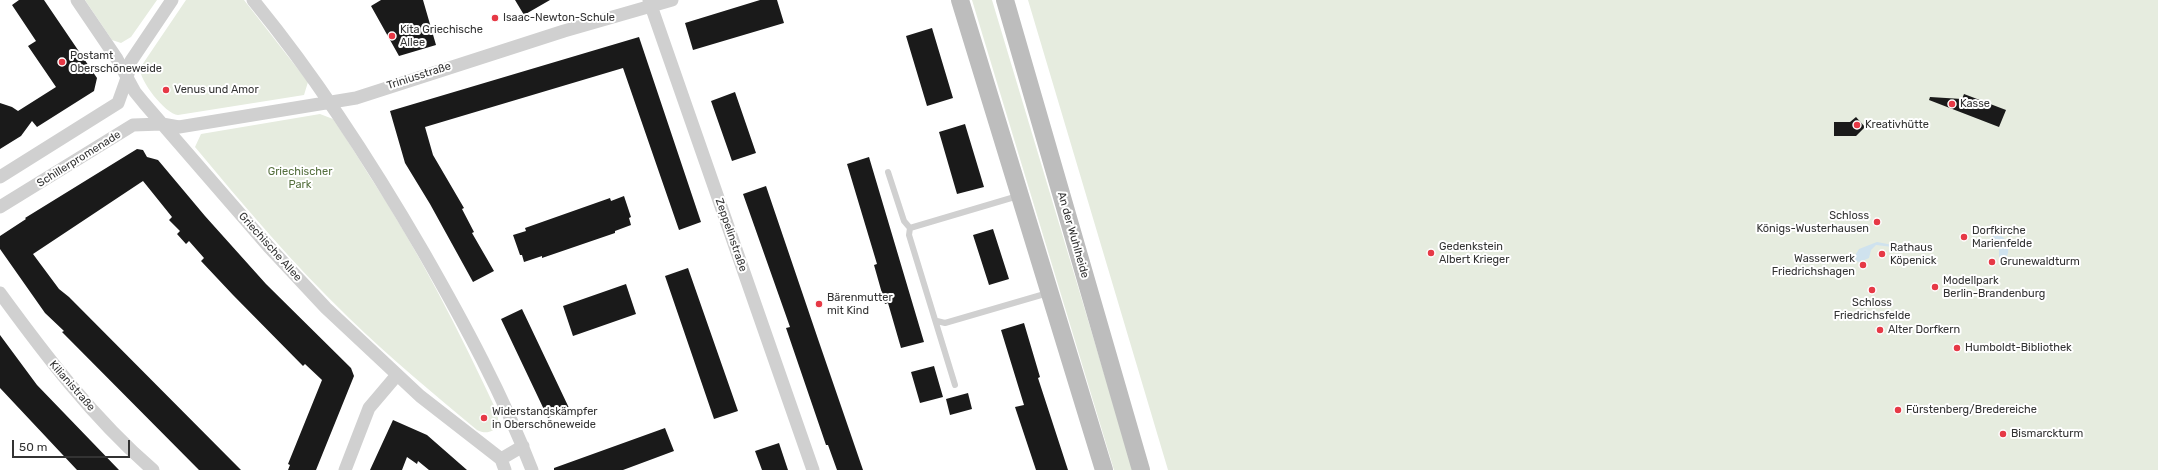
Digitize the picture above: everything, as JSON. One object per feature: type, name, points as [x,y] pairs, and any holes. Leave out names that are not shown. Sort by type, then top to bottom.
[{"type":"main road","points":[[960,0],[1104,470]]},
{"type":"main road","name":"An der Wuhlheide","points":[[1005,0],[1142,470]]},
{"type":"street","name":"Griechische Allee","points":[[77,0],[117,59],[135,92],[268,246],[326,308],[397,376],[503,465],[523,446]]},
{"type":"street","points":[[0,177],[118,103],[127,78],[131,61],[172,0]]},
{"type":"street","points":[[253,0],[330,102],[404,219],[458,314],[523,446],[532,470]]},
{"type":"street","name":"Triniusstraße","points":[[162,124],[179,127],[356,98],[650,3],[672,0]]},
{"type":"street","name":"Zeppelinstraße","points":[[650,3],[813,470]]},
{"type":"street","name":"Schillerpromenade","points":[[0,207],[133,125],[162,124]]},
{"type":"street","name":"Kilianistraße","points":[[0,293],[65,381],[153,470]]},
{"type":"street","points":[[345,470],[369,408],[397,376]]},
{"type":"lane","points":[[888,172],[904,221],[910,228],[909,235],[932,314],[937,321],[937,331],[955,385]]},
{"type":"lane","points":[[910,228],[1019,195]]},
{"type":"lane","points":[[937,321],[946,323],[1050,293]]},
{"type":"green space","points":[[85,0],[157,0],[131,37],[121,43],[112,40]]},
{"type":"green space","points":[[186,0],[244,0],[308,82],[304,95],[178,115],[166,109],[148,88],[140,68]]},
{"type":"green space","points":[[972,0],[992,0],[1133,470],[1114,470]]},
{"type":"green space","points":[[1028,0],[2158,0],[2158,470],[1168,470]]},
{"type":"green space","name":"Griechischer Park","points":[[320,114],[333,119],[342,132],[386,201],[421,261],[498,414],[498,425],[494,430],[483,432],[477,430],[396,362],[349,318],[289,256],[195,147],[201,134]]},
{"type":"water","points":[[1995,234],[2003,238],[2008,245],[2008,254],[2003,262],[1999,259],[1999,250],[1989,241]]},
{"type":"water","points":[[1877,242],[1893,245],[1893,247],[1876,245],[1871,250],[1869,258],[1860,262],[1855,261],[1854,257],[1859,249]]},
{"type":"building","name":"Postamt Oberschöneweide","points":[[19,0],[44,0],[97,78],[94,91],[37,127],[32,121],[21,136],[0,149],[0,103],[12,107],[18,111],[56,87],[28,46],[36,41],[12,5]]},
{"type":"building","points":[[381,0],[423,0],[436,45],[399,56],[371,6]]},
{"type":"building","points":[[515,0],[550,0],[524,15]]},
{"type":"building","points":[[760,0],[777,0],[784,23],[693,50],[685,23]]},
{"type":"building","points":[[932,28],[953,98],[927,106],[906,36]]},
{"type":"building","points":[[639,37],[701,222],[679,230],[623,68],[425,127],[433,155],[464,208],[462,209],[474,232],[472,233],[494,271],[473,282],[430,204],[405,163],[390,111]]},
{"type":"building","points":[[735,92],[756,153],[732,161],[711,101]]},
{"type":"building","points":[[1964,94],[2006,110],[1999,127],[1929,100],[1930,97],[1962,99]]},
{"type":"building","points":[[1856,117],[1865,127],[1856,136],[1834,136],[1834,122],[1850,122]]},
{"type":"building","points":[[965,124],[984,187],[957,194],[939,132]]},
{"type":"building","points":[[137,149],[143,150],[147,157],[158,160],[205,216],[266,284],[351,368],[354,376],[316,470],[288,470],[290,465],[288,464],[322,380],[305,364],[303,366],[201,261],[204,258],[189,241],[186,244],[177,234],[180,231],[169,220],[172,217],[143,181],[33,254],[59,289],[69,297],[241,470],[199,470],[62,332],[64,331],[45,313],[0,249],[0,236],[26,219],[25,218]]},
{"type":"building","points":[[869,157],[924,342],[901,348],[888,303],[885,304],[874,265],[877,264],[847,164]]},
{"type":"building","points":[[766,186],[863,470],[837,470],[828,445],[826,445],[786,328],[790,327],[743,194]]},
{"type":"building","points":[[624,196],[631,217],[629,218],[631,225],[615,231],[615,233],[542,258],[542,256],[524,262],[513,235],[526,231],[525,228],[610,198],[611,201]]},
{"type":"building","points":[[993,229],[1009,279],[989,285],[973,235]]},
{"type":"building","points":[[688,268],[738,411],[714,419],[665,276]]},
{"type":"building","points":[[626,284],[636,314],[573,336],[563,306]]},
{"type":"building","points":[[522,309],[569,408],[548,418],[501,319]]},
{"type":"building","points":[[1024,323],[1040,377],[1038,378],[1068,470],[1036,470],[1015,407],[1024,405],[1001,330]]},
{"type":"building","points":[[0,335],[37,385],[119,470],[77,470],[0,388]]},
{"type":"building","points":[[934,366],[943,397],[920,403],[911,372]]},
{"type":"building","points":[[968,393],[972,409],[950,415],[946,399]]},
{"type":"building","points":[[393,420],[427,435],[467,470],[429,470],[418,461],[417,464],[407,457],[402,470],[370,470]]},
{"type":"building","points":[[665,428],[674,451],[623,470],[554,470],[554,468]]},
{"type":"building","points":[[779,443],[788,470],[762,470],[755,451]]},
{"type":"place","name":"Isaac-Newton-Schule","points":[[495,18]]},
{"type":"place","name":"Kita Griechische Allee","points":[[392,36]]},
{"type":"place","name":"Postamt Oberschöneweide","points":[[62,62]]},
{"type":"place","name":"Venus und Amor","points":[[166,90]]},
{"type":"place","name":"Kasse","points":[[1952,104]]},
{"type":"place","name":"Kreativhütte","points":[[1857,125]]},
{"type":"place","name":"Schloss Königs-Wusterhausen","points":[[1877,222]]},
{"type":"place","name":"Dorfkirche Marienfelde","points":[[1964,237]]},
{"type":"place","name":"Gedenkstein Albert Krieger","points":[[1431,253]]},
{"type":"place","name":"Rathaus Köpenick","points":[[1882,254]]},
{"type":"place","name":"Grunewaldturm","points":[[1992,262]]},
{"type":"place","name":"Wasserwerk Friedrichshagen","points":[[1863,265]]},
{"type":"place","name":"Modellpark Berlin-Brandenburg","points":[[1935,287]]},
{"type":"place","name":"Schloss Friedrichsfelde","points":[[1872,290]]},
{"type":"place","name":"Bärenmutter mit Kind","points":[[819,304]]},
{"type":"place","name":"Alter Dorfkern","points":[[1880,330]]},
{"type":"place","name":"Humboldt-Bibliothek","points":[[1957,348]]},
{"type":"place","name":"Fürstenberg/Bredereiche","points":[[1898,410]]},
{"type":"place","name":"Widerstandskämpfer in Oberschöneweide","points":[[484,418]]},
{"type":"place","name":"Bismarckturm","points":[[2003,434]]}]
